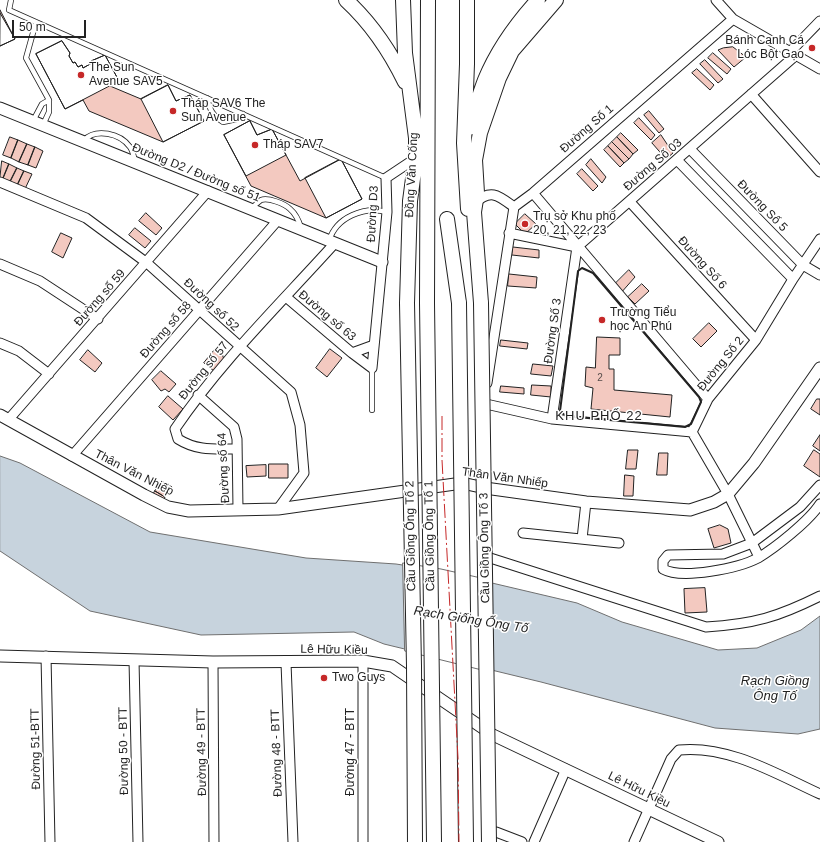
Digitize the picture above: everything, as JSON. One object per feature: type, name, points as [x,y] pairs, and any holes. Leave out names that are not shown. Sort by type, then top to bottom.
[{"type":"main road","points":[[346,0],[358,12],[380,40],[410,91]]},
{"type":"main road","name":"Đồng Văn Cống","points":[[403,0],[405,53],[415,124],[415,164],[410,201],[407,303]]},
{"type":"main road","name":"Đồng Văn Cống","points":[[427,303],[428,0]]},
{"type":"main road","points":[[467,0],[467,64],[464,143],[478,303]]},
{"type":"main road","points":[[464,143],[485,80],[501,50],[524,15],[538,0]]},
{"type":"main road","points":[[478,303],[474,212],[476,198],[475,160],[480,132],[497,84],[512,51],[556,0]]},
{"type":"main road","points":[[448,220],[459,303],[466,842]]},
{"type":"main road","name":"Cầu Giồng Ống Tố 2","points":[[407,303],[414,666],[414,842]]},
{"type":"main road","name":"Cầu Giồng Ông Tố 1","points":[[427,303],[434,842]]},
{"type":"main road","name":"Cầu Giồng Ông Tố 3","points":[[478,303],[493,839]]},
{"type":"main road","name":"Cầu Giồng Ông Tố 3","points":[[478,303],[481,842]]},
{"type":"street","points":[[716,0],[733,19],[820,69]]},
{"type":"street","name":"Đường Số 1","points":[[514,207],[533,194],[733,19]]},
{"type":"street","name":"Đường Số 03","points":[[577,247],[630,202],[751,94],[793,53],[820,21]]},
{"type":"street","points":[[751,94],[820,172]]},
{"type":"street","name":"Đường D2 / Đường số 51","points":[[0,108],[382,262]]},
{"type":"street","name":"Đường Số 5","points":[[690,149],[803,265],[820,275]]},
{"type":"street","points":[[677,160],[793,279]]},
{"type":"street","name":"Đường D3","points":[[372,368],[387,212],[386,178],[410,162],[415,164]]},
{"type":"street","name":"Đường số 52","points":[[0,182],[86,218],[147,263],[291,392],[300,425],[304,473],[278,510]]},
{"type":"street","name":"Đường số 59","points":[[5,417],[48,374],[98,319],[208,191]]},
{"type":"street","points":[[533,194],[708,399]]},
{"type":"street","points":[[476,198],[486,195],[495,195],[514,207],[487,382],[484,418],[484,556],[706,628],[734,626],[767,620],[792,610],[820,596]]},
{"type":"street","name":"Đường Số 6","points":[[630,202],[756,340]]},
{"type":"street","name":"Đường số 58","points":[[72,456],[278,220]]},
{"type":"street","points":[[509,233],[577,247]]},
{"type":"street","name":"Đường Số 2","points":[[692,432],[708,399],[756,340],[793,279],[820,239]]},
{"type":"street","name":"Đường số 57","points":[[236,449],[205,449],[190,446],[178,439],[175,429],[198,395],[239,347],[286,297],[332,242]]},
{"type":"street","name":"Đường Số 3","points":[[552,419],[577,247]]},
{"type":"street","points":[[0,264],[40,281],[98,319]]},
{"type":"street","name":"Đường số 63","points":[[286,297],[372,368]]},
{"type":"street","points":[[0,343],[19,351],[48,374]]},
{"type":"street","name":"Đường số 63","points":[[352,353],[374,345]]},
{"type":"street","name":"Thân Văn Nhiếp","points":[[5,417],[72,456],[168,507],[189,511],[238,509],[278,510],[462,483],[485,488],[586,502],[690,510],[714,502],[728,494],[754,462],[820,368]]},
{"type":"street","name":"Đường số 64","points":[[198,395],[234,427],[237,439],[238,509]]},
{"type":"street","points":[[486,404],[552,419],[692,432],[728,494],[759,557]]},
{"type":"street","points":[[820,485],[800,507],[752,543],[724,554],[668,555],[663,561],[663,569],[670,573],[704,573],[752,561],[814,513],[820,504]]},
{"type":"street","points":[[582,539],[586,502]]},
{"type":"street","points":[[523,533],[620,543]]},
{"type":"street","name":"Lê Hữu Kiều","points":[[0,656],[46,656],[213,662],[363,662],[392,666],[493,736],[566,769],[718,842]]},
{"type":"street","name":"Đường 51-BTT","points":[[46,656],[50,842]]},
{"type":"street","name":"Đường 50 - BTT","points":[[134,660],[138,842]]},
{"type":"street","name":"Đường 49 - BTT","points":[[213,662],[214,842]]},
{"type":"street","name":"Đường 48 - BTT","points":[[286,662],[293,842]]},
{"type":"street","name":"Đường 47 - BTT","points":[[363,662],[363,842]]},
{"type":"street","points":[[492,685],[493,839],[522,842]]},
{"type":"street","points":[[634,842],[650,810],[671,759],[679,750],[691,749],[718,753],[746,761],[820,794]]},
{"type":"street","points":[[534,842],[566,769]]},
{"type":"lane","points":[[11,0],[9,10],[386,178]]},
{"type":"lane","points":[[36,22],[26,58],[49,100],[49,112],[38,123]]},
{"type":"lane","points":[[207,98],[210,111],[214,116],[223,122],[237,119],[243,114]]},
{"type":"lane","points":[[38,123],[42,104],[49,100]]},
{"type":"lane","points":[[84,141],[88,137],[98,133],[107,134],[124,141],[130,146],[135,162]]},
{"type":"lane","points":[[252,209],[260,200],[268,199],[277,202],[290,208],[298,219],[302,229]]},
{"type":"lane","points":[[332,242],[336,225],[346,217],[369,211],[379,210],[387,212]]},
{"type":"lane","points":[[372,368],[372,410]]},
{"type":"water","name":"Rạch Giồng Ông Tố","points":[[0,456],[20,463],[150,532],[306,558],[396,564],[441,571],[577,603],[622,622],[718,650],[757,648],[801,630],[820,616],[820,729],[798,734],[715,728],[541,682],[384,644],[354,632],[201,635],[90,611],[0,551]]},
{"type":"pier","points":[[403,563],[441,569],[490,580],[490,672],[405,651]]},
{"type":"building","points":[[0,10],[15,39],[0,46]]},
{"type":"building","points":[[0,13],[15,39],[0,46]]},
{"type":"building","name":"The Sun Avenue SAV5","points":[[62,41],[70,53],[69,56],[73,63],[75,62],[78,67],[82,65],[83,68],[92,63],[91,61],[105,55],[119,81],[65,109],[36,54]]},
{"type":"building","points":[[62,41],[70,53],[69,56],[73,63],[75,62],[78,67],[82,65],[83,68],[92,63],[91,61],[105,55],[119,81],[110,86],[141,99],[168,85],[176,101],[190,95],[204,121],[163,142],[89,111],[83,100],[65,109],[36,54]]},
{"type":"building","points":[[733,47],[746,57],[734,67],[718,50]]},
{"type":"building","points":[[713,53],[731,69],[727,74],[708,58]]},
{"type":"building","points":[[705,60],[723,79],[718,83],[700,64]]},
{"type":"building","points":[[697,69],[714,85],[710,90],[692,73]]},
{"type":"building","name":"Tháp SAV6 The Sun Avenue","points":[[168,85],[176,101],[190,95],[204,121],[163,142],[141,99]]},
{"type":"building","points":[[649,111],[664,129],[659,133],[644,115]]},
{"type":"building","points":[[639,118],[655,135],[651,140],[634,123]]},
{"type":"building","name":"Tháp SAV7","points":[[250,121],[257,135],[272,129],[286,155],[246,176],[224,135]]},
{"type":"building","points":[[250,121],[257,135],[272,129],[300,181],[341,159],[362,199],[326,218],[251,186],[224,135]]},
{"type":"building","points":[[621,133],[638,150],[633,154],[617,137]]},
{"type":"building","points":[[661,135],[673,153],[666,159],[652,143]]},
{"type":"building","points":[[10,137],[18,140],[11,158],[3,155]]},
{"type":"building","points":[[617,137],[633,154],[629,159],[612,142]]},
{"type":"building","points":[[18,140],[27,144],[19,162],[11,158]]},
{"type":"building","points":[[612,142],[629,159],[624,163],[608,146]]},
{"type":"building","points":[[27,144],[35,147],[28,165],[19,162]]},
{"type":"building","points":[[608,146],[624,163],[620,167],[604,150]]},
{"type":"building","points":[[35,147],[43,151],[36,168],[28,165]]},
{"type":"building","points":[[341,159],[362,199],[326,218],[305,178]]},
{"type":"building","points":[[591,159],[606,177],[602,183],[586,165]]},
{"type":"building","points":[[2,161],[9,164],[2,181],[0,180]]},
{"type":"building","points":[[9,164],[17,168],[9,184],[2,181]]},
{"type":"building","points":[[17,168],[24,171],[16,188],[9,184]]},
{"type":"building","points":[[582,169],[598,186],[593,191],[577,174]]},
{"type":"building","points":[[24,171],[32,174],[24,191],[16,188]]},
{"type":"building","points":[[146,213],[162,228],[156,235],[139,221]]},
{"type":"building","name":"Trụ sở Khu phố 20, 21, 22, 23","points":[[525,214],[536,224],[525,234],[515,224]]},
{"type":"building","points":[[135,228],[151,241],[145,248],[129,235]]},
{"type":"building","points":[[61,233],[72,238],[63,258],[52,252]]},
{"type":"building","points":[[513,247],[539,250],[539,258],[512,255]]},
{"type":"building","points":[[629,270],[635,277],[620,294],[613,286]]},
{"type":"building","points":[[509,274],[537,277],[536,288],[508,286]]},
{"type":"building","points":[[642,284],[649,291],[635,304],[628,297]]},
{"type":"building","points":[[709,323],[717,331],[701,347],[693,339]]},
{"type":"building","points":[[597,337],[620,338],[620,355],[609,355],[609,369],[614,369],[614,390],[672,395],[670,417],[591,409],[593,388],[585,386],[586,367],[595,368]]},
{"type":"building","points":[[501,340],[528,343],[527,349],[500,346]]},
{"type":"building","points":[[217,347],[222,353],[224,360],[214,371],[204,363]]},
{"type":"building","points":[[330,349],[342,358],[327,377],[316,368]]},
{"type":"building","points":[[88,350],[102,363],[95,372],[80,360]]},
{"type":"building","points":[[533,364],[553,366],[551,376],[531,374]]},
{"type":"building","points":[[161,371],[176,384],[169,392],[165,389],[161,391],[152,380]]},
{"type":"building","points":[[532,385],[551,386],[551,397],[531,395]]},
{"type":"building","points":[[501,386],[524,388],[524,394],[500,392]]},
{"type":"building","points":[[168,396],[183,409],[173,420],[159,407]]},
{"type":"building","points":[[817,399],[820,399],[820,415],[811,409]]},
{"type":"building","points":[[820,435],[820,451],[813,446]]},
{"type":"building","points":[[628,450],[638,450],[636,469],[626,469]]},
{"type":"building","points":[[814,450],[820,454],[820,477],[804,466]]},
{"type":"building","points":[[659,453],[668,453],[667,475],[657,475]]},
{"type":"building","points":[[269,464],[288,464],[288,478],[269,478]]},
{"type":"building","points":[[266,465],[266,476],[247,477],[246,466]]},
{"type":"building","points":[[625,475],[634,476],[633,496],[624,496]]},
{"type":"building","points":[[162,481],[172,487],[165,497],[155,491]]},
{"type":"building","points":[[155,491],[165,497],[162,503],[152,497]]},
{"type":"building","points":[[720,525],[728,529],[731,543],[714,548],[708,529]]},
{"type":"building","points":[[705,588],[707,612],[685,613],[684,589]]},
{"type":"wall","points":[[582,268],[593,273],[699,397],[701,402],[691,424],[685,427],[566,416],[560,411],[578,271],[582,268]]},
{"type":"power","points":[[442,416],[442,460],[458,758],[459,842]]},
{"type":"place","name":"Bánh Canh Cá Lóc Bột Gạo","points":[[812,48]]},
{"type":"place","name":"The Sun Avenue SAV5","points":[[81,75]]},
{"type":"place","name":"Tháp SAV6 The Sun Avenue","points":[[173,111]]},
{"type":"place","name":"Tháp SAV7","points":[[255,145]]},
{"type":"place","name":"Trụ sở Khu phố 20, 21, 22, 23","points":[[525,224]]},
{"type":"place","name":"Trường Tiểu học An Phú","points":[[602,320]]},
{"type":"place","name":"Two Guys","points":[[324,678]]},
{"type":"district","name":"KHU PHỐ 22","points":[[599,416]]},
{"type":"water label","name":"Rạch Giống Ống Tố","points":[[471,620]]}]
